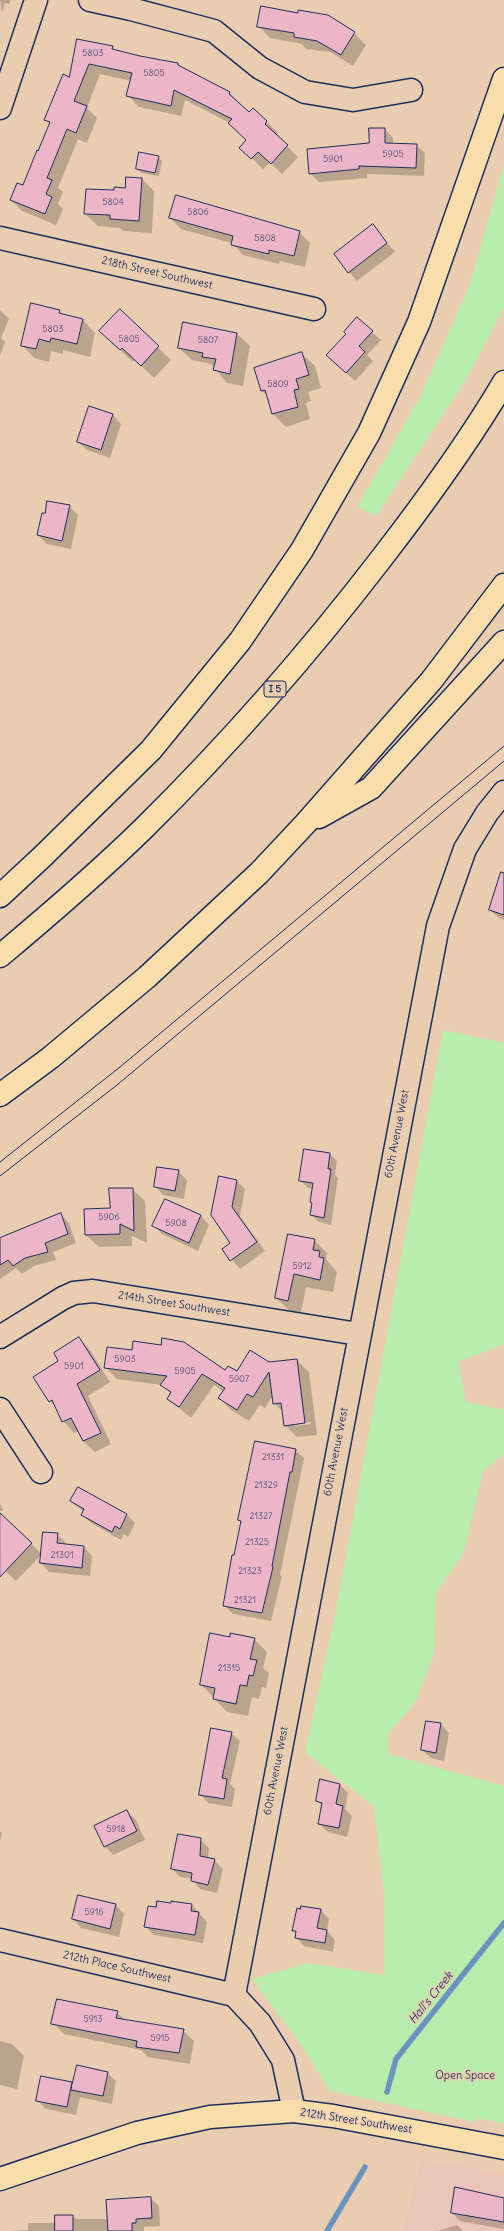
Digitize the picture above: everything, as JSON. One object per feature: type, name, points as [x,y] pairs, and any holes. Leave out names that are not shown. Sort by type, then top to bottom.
[{"type":"main road","points":[[0,896],[42,858],[151,750],[240,641],[302,550],[369,433],[419,322],[504,79]]},
{"type":"main road","name":"I 5","points":[[0,956],[70,896],[143,829],[259,708],[339,614],[406,527],[456,456],[504,382]]},
{"type":"main road","points":[[0,1095],[50,1058],[147,977],[259,873],[306,824],[431,681],[504,585]]},
{"type":"main road","points":[[306,824],[371,788],[504,642]]},
{"type":"main road","name":"212th Street Southwest","points":[[0,2179],[137,2134],[210,2117],[294,2111],[333,2116],[504,2148]]},
{"type":"street","points":[[0,108],[36,0]]},
{"type":"street","points":[[90,0],[131,9],[214,31],[260,68],[305,92],[354,100],[411,90]]},
{"type":"street","name":"218th Street Southwest","points":[[0,238],[314,309]]},
{"type":"street","name":"60th Avenue West","points":[[234,1995],[358,1334],[438,926],[465,849],[487,812],[504,792]]},
{"type":"street","name":"214th Street Southwest","points":[[0,1337],[63,1298],[74,1294],[93,1291],[358,1334]]},
{"type":"street","points":[[0,1409],[40,1472]]},
{"type":"street","name":"212th Place Southwest","points":[[0,1940],[234,1995]]},
{"type":"street","points":[[234,1995],[260,2023],[283,2060],[294,2111]]},
{"type":"shaded area","points":[[421,2159],[504,2174],[504,2231],[404,2231]]},
{"type":"green space","points":[[504,164],[504,308],[464,383],[376,516],[357,507],[421,395],[470,284]]},
{"type":"green space","name":"Open Space","points":[[443,1030],[504,1043],[504,1344],[458,1362],[466,1402],[504,1410],[504,1454],[483,1471],[464,1552],[436,1593],[434,1653],[416,1701],[388,1734],[388,1754],[504,1786],[504,2124],[477,2118],[475,2122],[330,2091],[301,2045],[252,1979],[308,1963],[384,1975],[384,1894],[374,1807],[305,1752],[336,1610]]},
{"type":"building","points":[[261,6],[298,13],[298,10],[328,15],[355,32],[341,55],[317,41],[294,37],[294,33],[257,27]]},
{"type":"building","points":[[77,39],[113,46],[112,49],[140,56],[178,63],[178,65],[230,92],[229,94],[249,112],[253,108],[267,121],[265,124],[288,145],[271,164],[258,152],[251,159],[239,148],[246,140],[228,123],[232,119],[174,90],[171,106],[126,96],[132,73],[89,64],[74,101],[87,106],[76,133],[67,129],[47,178],[52,180],[46,194],[52,197],[45,214],[10,200],[17,183],[23,185],[37,150],[38,151],[50,122],[44,120],[63,74],[69,77]]},
{"type":"building","points":[[369,128],[385,128],[385,143],[417,144],[416,168],[359,166],[359,169],[309,174],[307,149],[369,143]]},
{"type":"building","points":[[139,152],[159,156],[155,173],[136,169]]},
{"type":"building","points":[[126,177],[142,178],[139,221],[110,219],[110,215],[84,214],[86,189],[114,190],[114,187],[125,188]]},
{"type":"building","points":[[176,195],[300,231],[294,256],[269,250],[269,254],[231,245],[233,236],[169,218]]},
{"type":"building","points":[[373,224],[387,243],[348,273],[334,254]]},
{"type":"building","points":[[31,303],[60,310],[59,313],[83,319],[77,344],[51,338],[50,342],[39,339],[36,349],[21,346]]},
{"type":"building","points":[[120,309],[159,346],[141,366],[122,348],[120,350],[99,331]]},
{"type":"building","points":[[357,317],[373,331],[359,346],[365,352],[346,373],[326,355],[346,334],[344,332]]},
{"type":"building","points":[[183,322],[237,333],[230,374],[213,370],[216,359],[202,357],[203,353],[178,348]]},
{"type":"building","points":[[302,352],[309,375],[296,379],[299,389],[294,390],[298,407],[272,414],[265,390],[261,391],[254,368]]},
{"type":"building","points":[[89,406],[113,414],[101,450],[77,442]]},
{"type":"building","points":[[47,501],[70,505],[62,541],[37,535],[42,513],[45,513]]},
{"type":"building","points":[[501,872],[504,873],[504,915],[489,910]]},
{"type":"building","points":[[304,1149],[330,1153],[328,1169],[331,1169],[324,1218],[310,1215],[312,1203],[310,1202],[313,1183],[299,1181]]},
{"type":"building","points":[[157,1167],[179,1170],[175,1191],[154,1187]]},
{"type":"building","points":[[219,1176],[237,1180],[232,1207],[257,1242],[230,1261],[222,1249],[230,1243],[211,1215]]},
{"type":"building","points":[[109,1188],[133,1188],[134,1231],[120,1224],[120,1234],[85,1235],[84,1209],[110,1208]]},
{"type":"building","points":[[165,1199],[201,1215],[189,1243],[152,1226]]},
{"type":"building","points":[[61,1213],[68,1234],[45,1243],[48,1252],[25,1258],[13,1266],[8,1260],[0,1265],[0,1238]]},
{"type":"building","points":[[288,1234],[315,1239],[313,1250],[320,1251],[319,1257],[324,1258],[320,1280],[294,1274],[288,1301],[275,1298]]},
{"type":"building","points":[[79,1337],[100,1370],[77,1384],[101,1433],[83,1441],[71,1418],[62,1422],[52,1400],[49,1402],[33,1377],[58,1361],[54,1353]]},
{"type":"building","points":[[162,1338],[184,1342],[225,1370],[228,1366],[237,1371],[250,1350],[269,1362],[297,1359],[305,1423],[284,1426],[281,1403],[273,1404],[269,1372],[253,1397],[247,1394],[237,1410],[218,1398],[225,1388],[202,1374],[179,1407],[167,1399],[171,1392],[160,1385],[167,1376],[104,1368],[107,1347],[132,1350],[133,1341],[161,1345]]},
{"type":"building","points":[[255,1441],[296,1449],[292,1472],[290,1472],[273,1567],[262,1613],[223,1606],[232,1555],[234,1555],[241,1521],[238,1520]]},
{"type":"building","points":[[78,1487],[127,1514],[120,1529],[115,1526],[112,1532],[81,1515],[84,1509],[70,1501]]},
{"type":"building","points":[[0,1513],[32,1543],[0,1577]]},
{"type":"building","points":[[43,1532],[58,1533],[57,1543],[84,1546],[82,1568],[40,1563]]},
{"type":"building","points":[[210,1633],[230,1637],[230,1633],[255,1638],[250,1659],[257,1660],[253,1676],[249,1675],[247,1686],[240,1685],[236,1704],[213,1699],[215,1688],[200,1685]]},
{"type":"building","points":[[426,1721],[441,1723],[436,1753],[421,1750]]},
{"type":"building","points":[[211,1728],[232,1732],[222,1778],[227,1779],[224,1799],[199,1795]]},
{"type":"building","points":[[320,1779],[340,1784],[336,1804],[343,1806],[339,1828],[318,1824],[322,1803],[316,1801]]},
{"type":"building","points":[[127,1810],[137,1831],[104,1847],[94,1826]]},
{"type":"building","points":[[178,1834],[201,1838],[200,1856],[215,1859],[208,1885],[191,1881],[192,1873],[171,1869]]},
{"type":"building","points":[[78,1895],[116,1904],[110,1929],[72,1919]]},
{"type":"building","points":[[157,1901],[192,1904],[191,1911],[199,1912],[195,1935],[144,1927],[148,1906],[156,1907]]},
{"type":"building","points":[[301,1906],[321,1909],[317,1928],[327,1930],[325,1943],[295,1938],[296,1931],[292,1931],[297,1908],[300,1909]]},
{"type":"building","points":[[57,1999],[118,2011],[116,2018],[184,2029],[179,2053],[136,2047],[137,2041],[51,2024]]},
{"type":"building","points":[[77,2065],[108,2072],[103,2096],[71,2090]]},
{"type":"building","points":[[41,2076],[72,2082],[67,2107],[36,2101]]},
{"type":"building","points":[[455,2187],[504,2198],[504,2222],[451,2213]]},
{"type":"building","points":[[151,2197],[152,2218],[136,2219],[136,2223],[132,2223],[132,2231],[108,2231],[106,2200]]},
{"type":"building","points":[[55,2215],[73,2215],[73,2231],[55,2231]]},
{"type":"waterway","name":"Hall's Creek","points":[[387,2092],[396,2059],[504,1923]]},
{"type":"waterway","name":"Hall's Creek","points":[[327,2231],[365,2167]]},
{"type":"tram line","points":[[0,1162],[120,1067],[504,746]]},
{"type":"tram line","points":[[0,1176],[117,1085],[504,761]]}]
